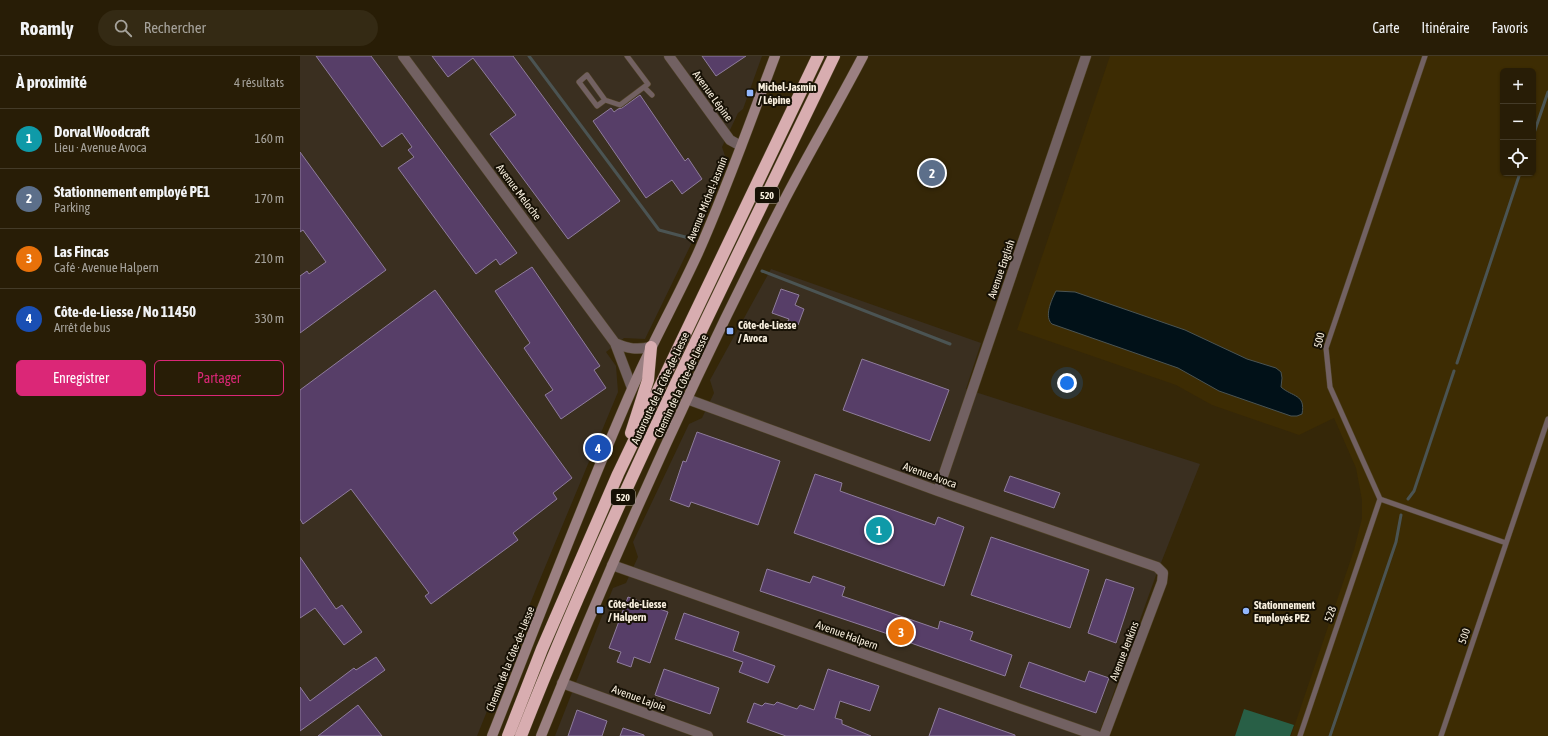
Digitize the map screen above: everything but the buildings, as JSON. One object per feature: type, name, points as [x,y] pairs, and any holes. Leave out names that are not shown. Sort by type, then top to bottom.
[{"type":"highway","name":"Autoroute de la Côte-de-Liesse","points":[[508,736],[545,643],[618,474],[818,56]]},
{"type":"highway","name":"Autoroute de la Côte-de-Liesse","points":[[521,736],[592,565],[645,449],[834,56]]},
{"type":"highway","points":[[800,127],[842,56]]},
{"type":"highway","points":[[618,474],[648,380],[651,347]]},
{"type":"main road","name":"Avenue Michel-Jasmin","points":[[651,347],[699,250],[775,56]]},
{"type":"main road","name":"Chemin de la Côte-de-Liesse","points":[[541,736],[612,565],[688,399],[785,200],[863,56]]},
{"type":"main road","name":"Chemin de la Côte-de-Liesse","points":[[492,736],[586,499],[632,388],[651,347]]},
{"type":"street","name":"Avenue Meloche","points":[[402,56],[615,343],[632,388]]},
{"type":"street","name":"Avenue Lépine","points":[[669,56],[730,140],[741,146]]},
{"type":"street","name":"Avenue English","points":[[938,490],[1086,56]]},
{"type":"street","points":[[615,343],[632,349],[651,347]]},
{"type":"street","name":"Avenue Avoca","points":[[688,399],[938,490],[1157,567],[1162,573]]},
{"type":"street","name":"Avenue Halpern","points":[[612,565],[1097,736]]},
{"type":"street","name":"Avenue Jenkins","points":[[1104,736],[1162,582],[1162,573]]},
{"type":"street","name":"Avenue Lajoie","points":[[562,683],[708,736]]},
{"type":"lane","points":[[605,100],[597,106],[579,82],[587,75],[605,100],[620,105],[648,84],[627,56]]},
{"type":"lane","name":"500","points":[[1380,499],[1330,387],[1326,348],[1425,56]]},
{"type":"lane","points":[[644,88],[652,95]]},
{"type":"lane","name":"500","points":[[1441,736],[1548,419]]},
{"type":"lane","points":[[1380,499],[1506,543]]},
{"type":"lane","name":"528","points":[[1300,736],[1380,499]]},
{"type":"shaded area","points":[[300,56],[762,56],[743,109],[738,113],[722,147],[725,156],[698,230],[645,339],[624,338],[606,352],[616,366],[618,392],[538,584],[477,736],[300,736]]},
{"type":"shaded area","points":[[1110,56],[1548,56],[1548,736],[1291,736],[1354,550],[1362,518],[1362,500],[1356,468],[1334,418],[1299,435],[1212,405],[1176,385],[1017,330]]},
{"type":"shaded area","points":[[771,269],[981,343],[966,389],[1200,464],[1155,578],[1098,736],[555,736],[613,588],[626,583],[638,557],[633,542],[689,424],[702,418],[714,393],[710,380]]},
{"type":"shaded area","points":[[1056,291],[1075,292],[1185,330],[1247,359],[1276,368],[1281,372],[1281,387],[1300,399],[1303,408],[1302,414],[1291,416],[1219,391],[1178,368],[1052,324],[1048,313]]},
{"type":"green space","points":[[1244,709],[1294,725],[1290,736],[1235,736]]},
{"type":"waterway","points":[[529,56],[659,230],[689,238]]},
{"type":"waterway","points":[[1536,127],[1548,92]]},
{"type":"waterway","points":[[1457,363],[1519,176]]},
{"type":"waterway","points":[[762,271],[950,344]]},
{"type":"waterway","points":[[1408,499],[1414,491],[1454,371]]},
{"type":"waterway","points":[[1330,736],[1396,542],[1401,515]]},
{"type":"place","name":"Michel-Jasmin / Lépine","points":[[750,93]]},
{"type":"place","name":"Stationnement employé PE1","points":[[932,173]]},
{"type":"place","name":"Côte-de-Liesse / Avoca","points":[[730,331]]},
{"type":"place","name":"Côte-de-Liesse / No 11450","points":[[598,448]]},
{"type":"place","name":"Dorval Woodcraft","points":[[879,530]]},
{"type":"place","name":"Côte-de-Liesse / Halpern","points":[[600,610]]},
{"type":"place","name":"Stationnement Employés PE2","points":[[1246,611]]},
{"type":"place","name":"Las Fincas","points":[[901,632]]}]
